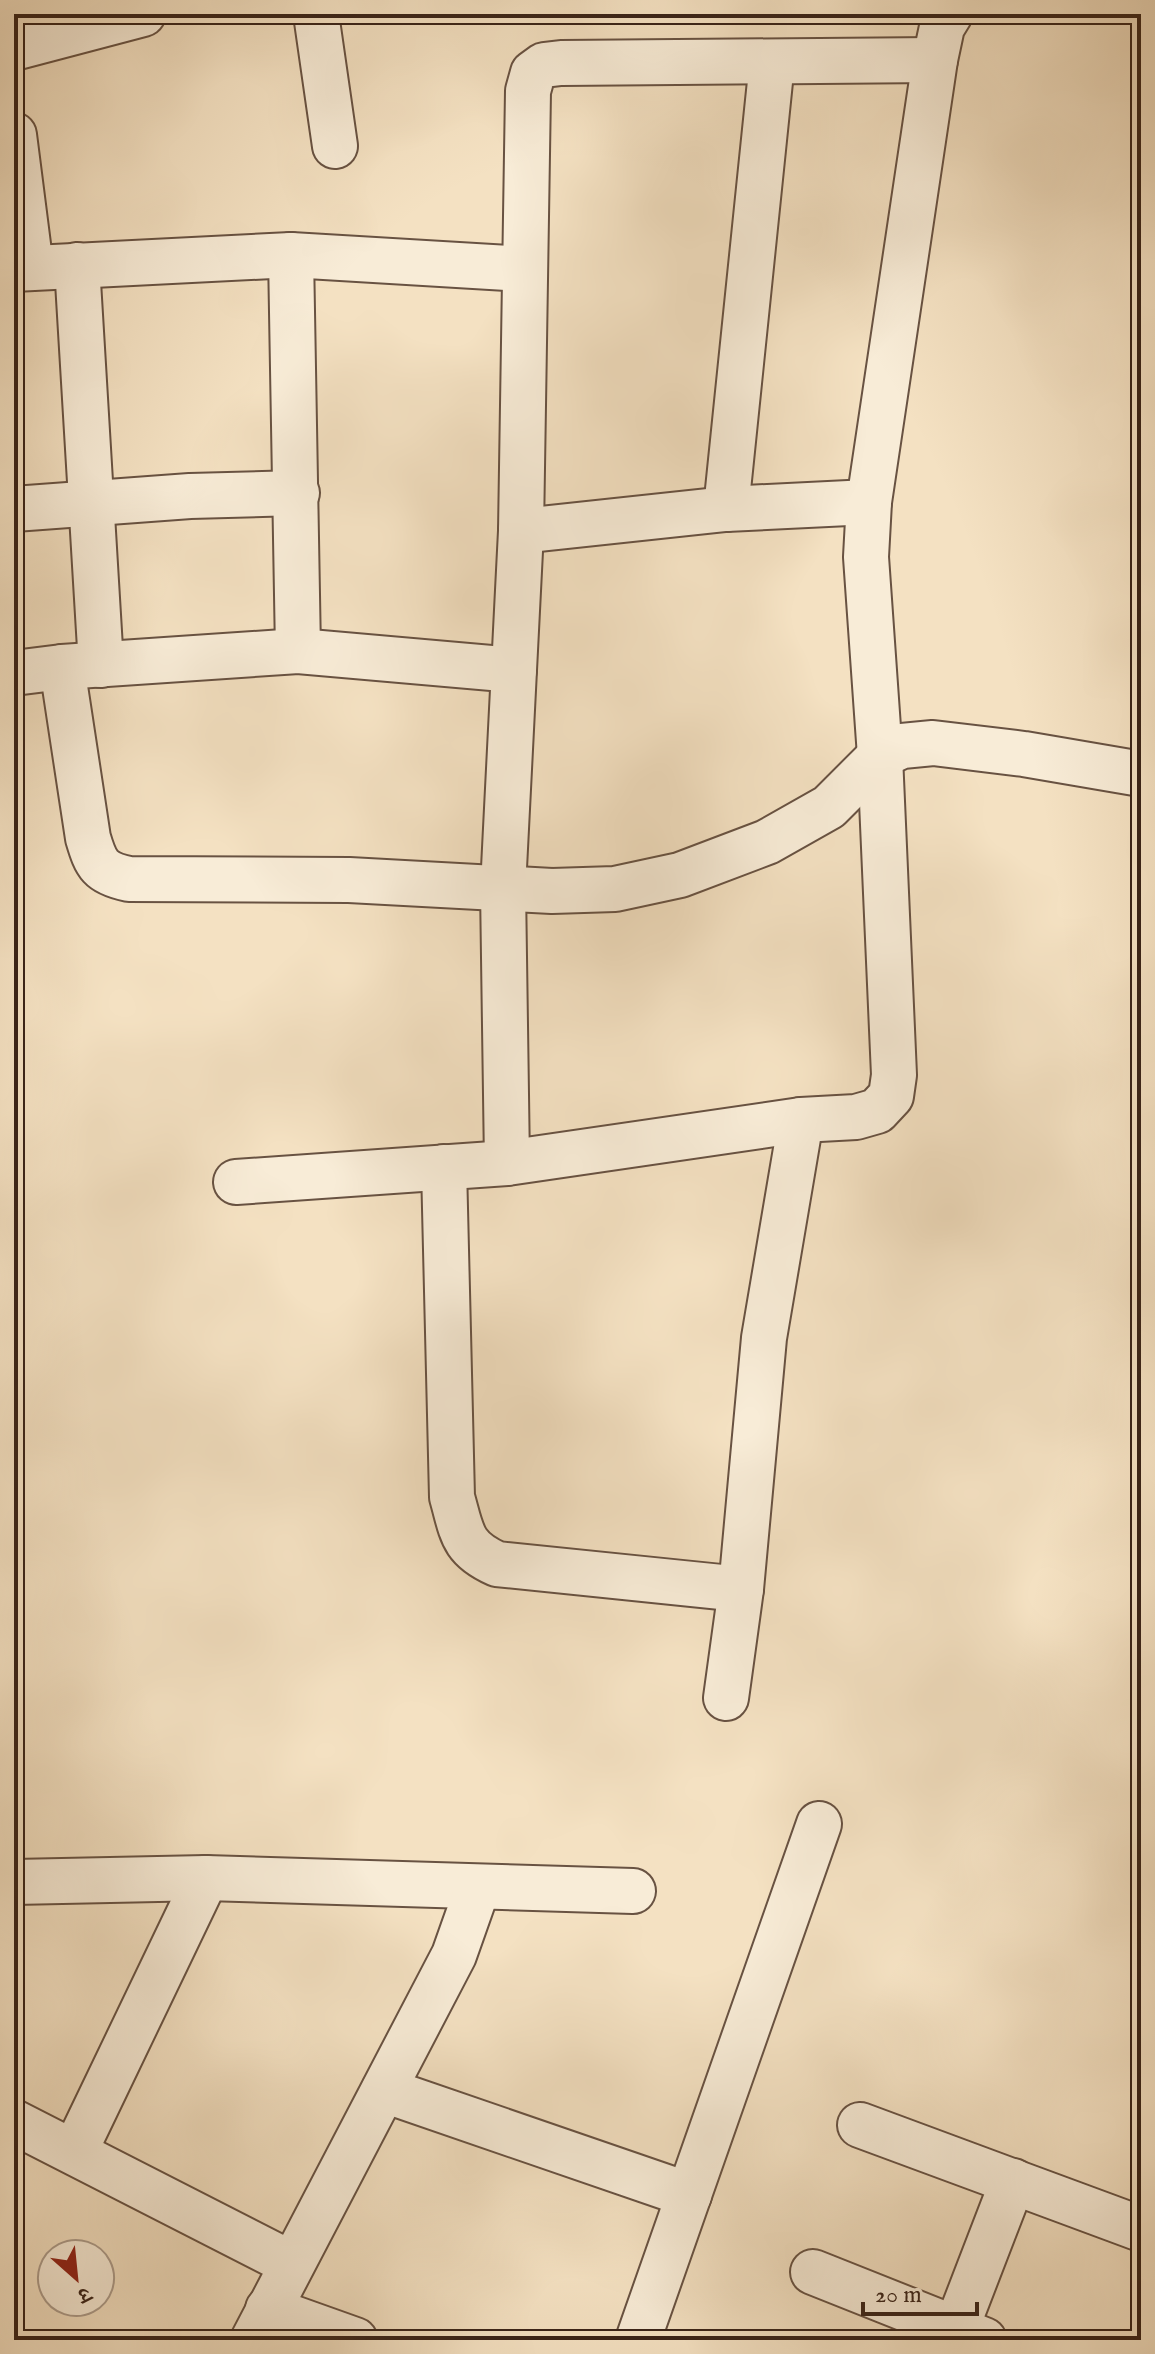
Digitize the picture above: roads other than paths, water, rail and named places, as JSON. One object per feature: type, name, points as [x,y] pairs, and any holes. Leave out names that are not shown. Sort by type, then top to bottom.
[{"type":"street","points":[[14,48],[62,24],[143,14]]},
{"type":"street","points":[[316,14],[335,146]]},
{"type":"street","points":[[236,1182],[507,1163],[801,1120],[856,1117],[877,1111],[891,1096],[894,1075],[880,756],[866,557],[869,502],[935,60],[942,27],[950,14]]},
{"type":"street","points":[[507,1163],[503,888],[521,531],[528,91],[533,73],[544,65],[561,63],[935,60]]},
{"type":"street","points":[[726,509],[772,62]]},
{"type":"street","points":[[14,135],[22,269],[291,255],[525,269]]},
{"type":"street","points":[[291,255],[298,651]]},
{"type":"street","points":[[77,265],[92,503],[82,666],[88,838],[95,861],[109,875],[129,879],[349,880],[552,891],[615,889],[680,875],[767,842],[829,807],[880,756],[902,746],[933,743],[1024,754],[1141,774]]},
{"type":"street","points":[[14,509],[297,493]]},
{"type":"street","points":[[521,531],[726,509],[869,502]]},
{"type":"street","points":[[14,673],[298,651],[514,670]]},
{"type":"street","points":[[726,1698],[741,1589],[764,1338],[801,1120]]},
{"type":"street","points":[[444,1167],[452,1497],[463,1536],[477,1555],[497,1564],[741,1589]]},
{"type":"street","points":[[638,2340],[819,1824]]},
{"type":"street","points":[[75,2151],[206,1878]]},
{"type":"street","points":[[14,1882],[206,1878],[633,1891]]},
{"type":"street","points":[[355,2340],[261,2325],[454,1955],[478,1887]]},
{"type":"street","points":[[384,2090],[689,2195]]},
{"type":"street","points":[[14,2122],[292,2264]]},
{"type":"street","points":[[860,2125],[1141,2229]]},
{"type":"street","points":[[813,2272],[970,2334],[1013,2181]]}]
